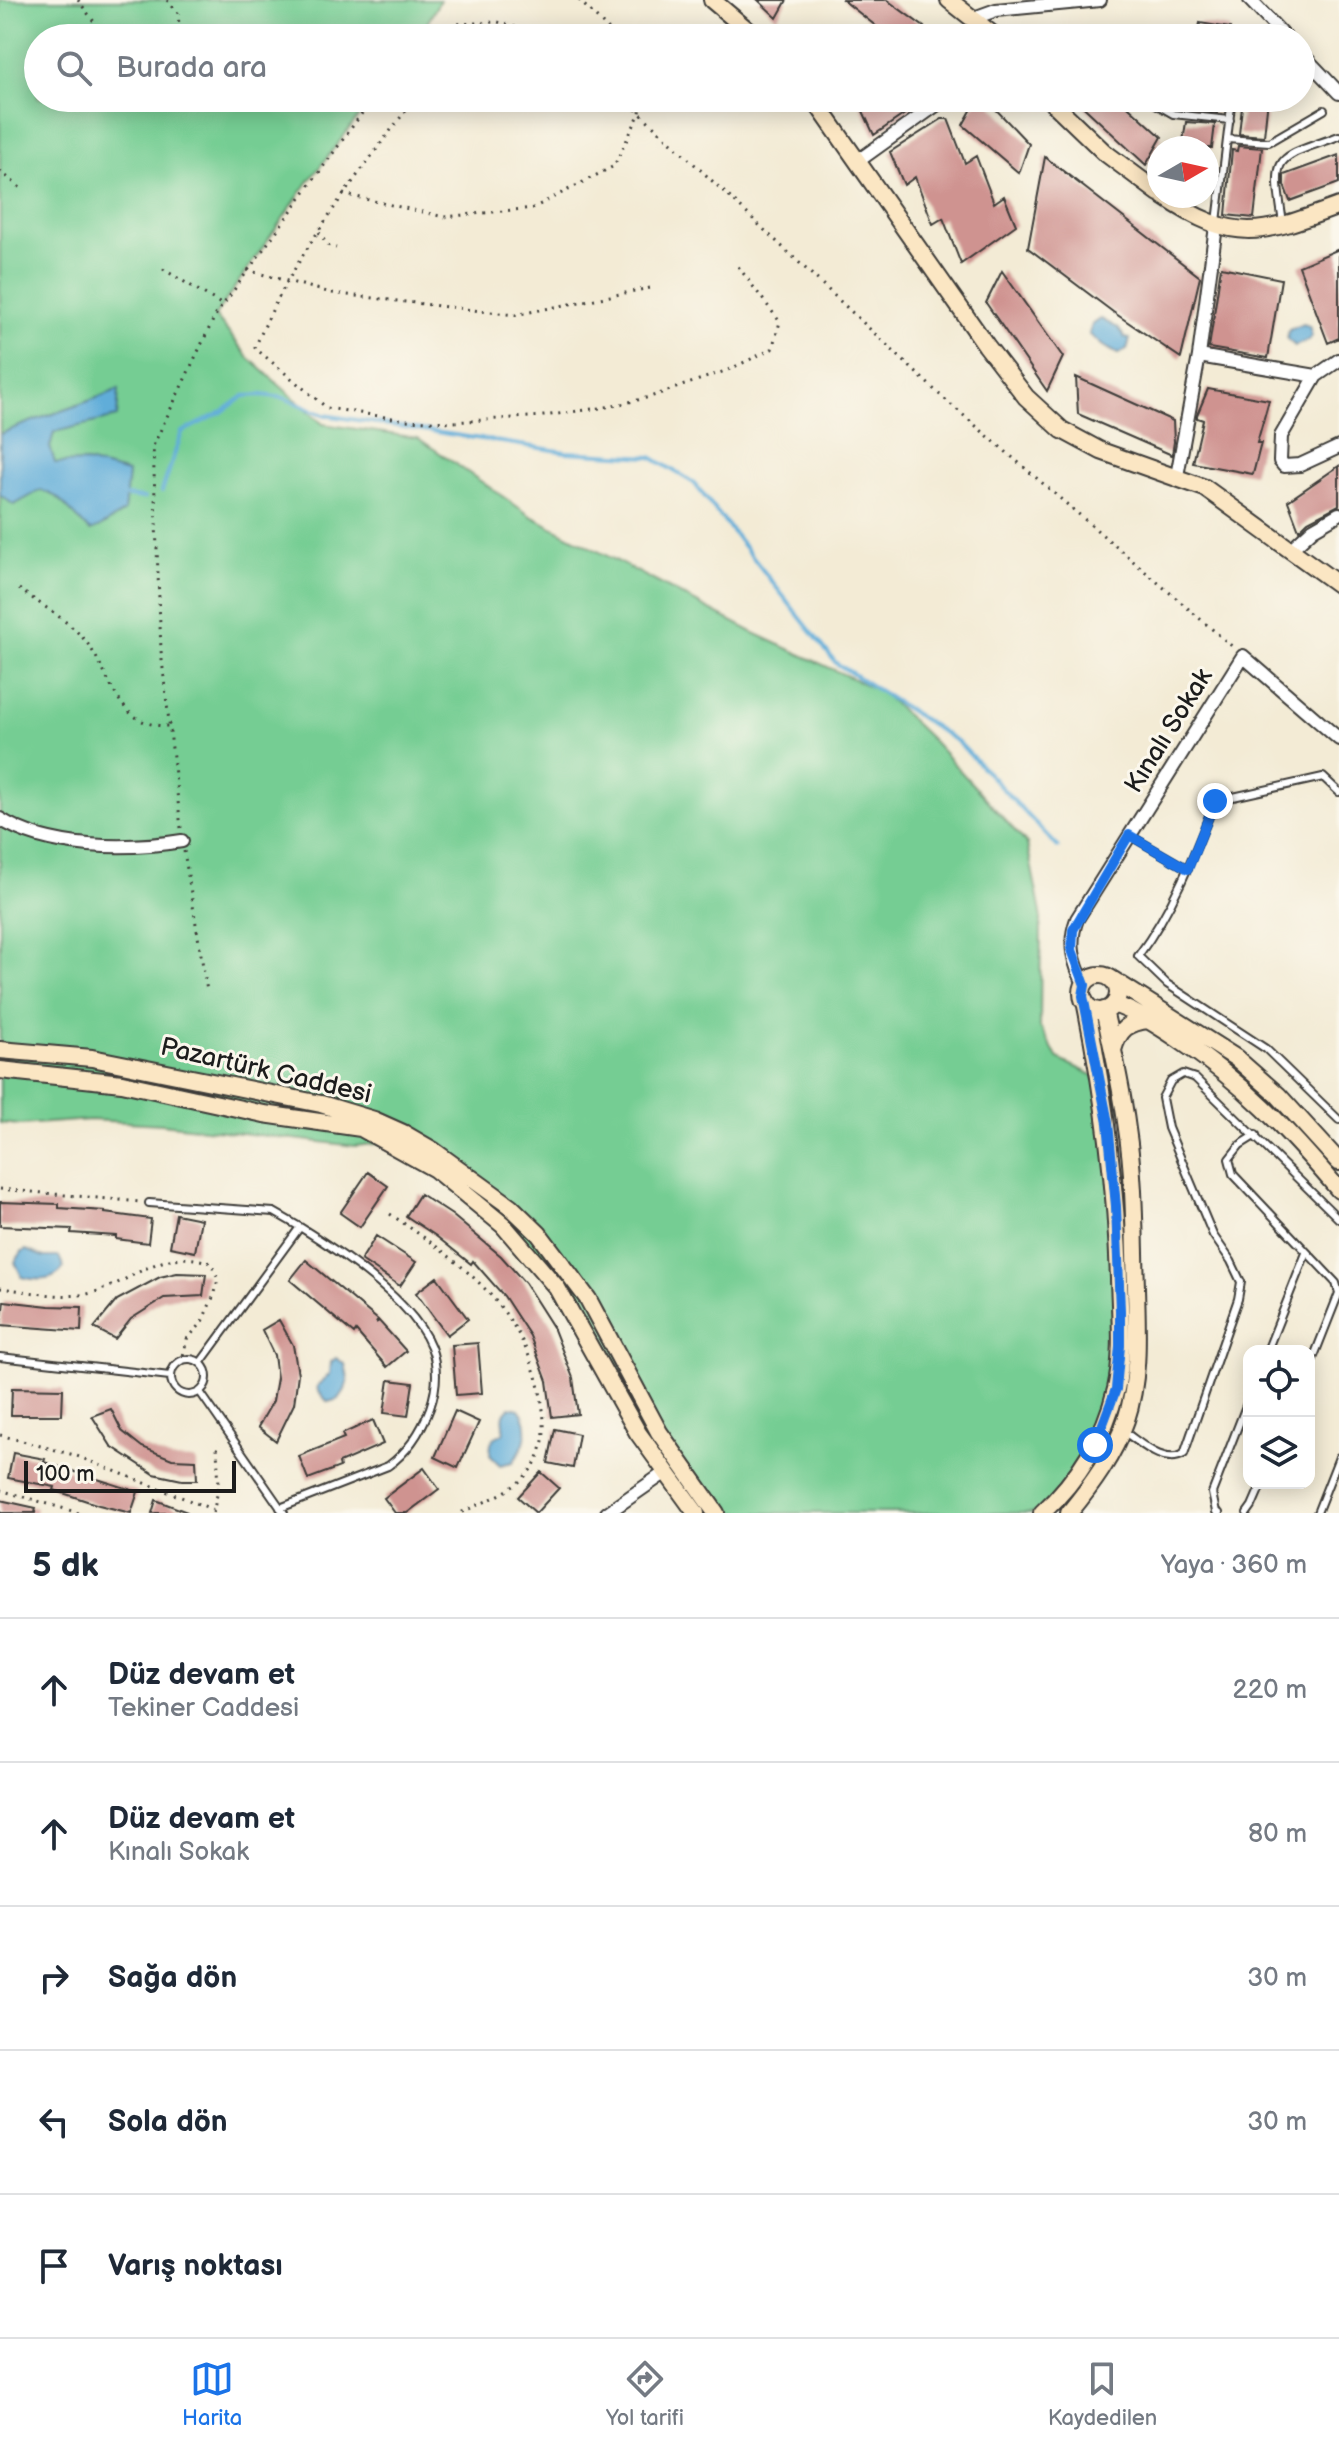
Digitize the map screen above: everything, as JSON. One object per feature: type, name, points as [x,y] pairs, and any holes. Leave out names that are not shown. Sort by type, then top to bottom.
[{"type":"street","points":[[949,0],[981,24]]},
{"type":"street","points":[[974,18],[996,10],[1100,0]]},
{"type":"street","points":[[1250,0],[1273,24]]},
{"type":"street","points":[[723,3],[743,24]]},
{"type":"street","points":[[1315,68],[1339,93]]},
{"type":"street","points":[[823,112],[986,345],[1026,397],[1062,430],[1101,451],[1205,488],[1339,585]]},
{"type":"street","points":[[858,161],[926,112]]},
{"type":"street","points":[[1063,112],[1104,152],[1147,184]]},
{"type":"street","points":[[1182,208],[1216,226],[1247,231],[1283,227],[1339,206]]},
{"type":"street","points":[[1177,476],[1199,356],[1216,226]]},
{"type":"street","points":[[1199,356],[1316,376]]},
{"type":"street","points":[[1339,360],[1316,376],[1281,436],[1280,461],[1284,466],[1300,465],[1339,447]]},
{"type":"street","points":[[1290,550],[1313,529],[1339,514]]},
{"type":"street","name":"Kınalı Sokak","points":[[1085,993],[1072,950],[1073,930],[1129,835],[1243,656],[1339,739]]},
{"type":"street","points":[[0,819],[24,830],[84,843],[149,847],[182,841]]},
{"type":"street","points":[[1042,1513],[1068,1486],[1095,1445],[1111,1406],[1119,1371],[1120,1299],[1112,1160],[1085,993],[1088,980],[1099,975],[1110,978],[1189,1026],[1247,1067],[1278,1095],[1339,1162]]},
{"type":"street","points":[[1069,1513],[1102,1468],[1122,1430],[1132,1397],[1135,1373],[1136,1296],[1128,1131],[1113,1051],[1109,1007],[1118,993],[1110,978]]},
{"type":"street","points":[[1085,993],[1093,1009],[1109,1007],[1149,1020],[1240,1084],[1284,1127],[1339,1190]]},
{"type":"street","points":[[1113,1051],[1123,1028],[1149,1020]]},
{"type":"street","name":"Pazartürk Caddesi","points":[[0,1050],[92,1058],[321,1104],[374,1120],[434,1151],[510,1206],[548,1246],[588,1299],[672,1455],[677,1473]]},
{"type":"street","name":"Pazartürk Caddesi","points":[[0,1070],[132,1085],[264,1114],[361,1128],[435,1169],[503,1225],[557,1288],[638,1433],[677,1473]]},
{"type":"street","points":[[607,1513],[677,1473]]},
{"type":"street","points":[[677,1473],[696,1513]]},
{"type":"street","points":[[677,1473],[716,1513]]},
{"type":"lane","points":[[1227,139],[1269,142],[1324,110]]},
{"type":"lane","points":[[1170,112],[1230,120]]},
{"type":"lane","points":[[1216,226],[1231,112]]},
{"type":"lane","points":[[1283,227],[1276,177],[1282,162],[1289,155],[1339,136]]},
{"type":"lane","points":[[1339,792],[1323,777],[1215,801],[1188,869],[1156,932],[1138,956],[1167,984],[1266,1049],[1339,1120]]},
{"type":"lane","points":[[1129,835],[1188,869]]},
{"type":"lane","points":[[1122,1430],[1164,1457],[1175,1459],[1184,1454],[1238,1299],[1241,1282],[1213,1235],[1168,1128],[1162,1098],[1171,1081],[1183,1074],[1195,1078],[1339,1219]]},
{"type":"lane","points":[[1256,1135],[1240,1145],[1229,1159],[1233,1174],[1336,1283],[1339,1293],[1315,1354]]},
{"type":"lane","points":[[149,1203],[274,1212],[300,1227],[342,1253],[413,1318],[431,1347],[436,1376],[434,1397],[423,1428],[403,1456],[388,1466],[282,1511],[200,1392]]},
{"type":"lane","points":[[201,1362],[300,1227]]},
{"type":"lane","points":[[1269,1345],[1306,1253]]},
{"type":"lane","points":[[0,1357],[170,1376]]},
{"type":"lane","points":[[192,1358],[201,1362],[207,1372],[207,1383],[200,1392],[190,1396],[180,1393],[173,1386],[170,1376],[174,1366],[192,1358]]},
{"type":"lane","points":[[1219,1513],[1216,1512],[1212,1493],[1243,1413]]},
{"type":"lane","points":[[1317,1513],[1339,1457]]},
{"type":"lane","points":[[1247,1513],[1259,1489]]},
{"type":"path","points":[[78,0],[96,24]]},
{"type":"path","points":[[167,0],[178,13],[179,24]]},
{"type":"path","points":[[579,0],[603,24]]},
{"type":"path","points":[[455,24],[505,24]]},
{"type":"path","points":[[207,991],[182,841],[161,651],[153,446],[222,305],[363,112]]},
{"type":"path","points":[[404,112],[343,194],[269,313],[255,348],[327,408],[405,420],[453,422],[544,416],[625,403],[728,370],[772,349],[780,322],[737,265]]},
{"type":"path","points":[[343,194],[444,217],[533,208],[614,166],[640,113],[940,395],[1243,656]]},
{"type":"path","points":[[0,171],[23,190]]},
{"type":"path","points":[[319,232],[327,245],[336,248]]},
{"type":"path","points":[[163,269],[222,305]]},
{"type":"path","points":[[247,270],[331,293],[515,315],[655,287]]},
{"type":"path","points":[[19,589],[87,642],[118,700],[132,715],[169,726]]},
{"type":"path","points":[[0,1189],[149,1203]]},
{"type":"path","points":[[390,1214],[448,1255],[493,1296],[512,1321],[534,1365],[546,1431],[540,1453],[528,1472],[512,1487],[460,1513]]},
{"type":"path","points":[[0,1288],[82,1295],[159,1261],[184,1258],[211,1263],[218,1279],[215,1293],[201,1324],[187,1339],[182,1360]]},
{"type":"path","points":[[0,1435],[74,1455],[214,1512],[219,1486],[217,1449],[230,1436]]},
{"type":"path","points":[[0,1490],[79,1513]]},
{"type":"green space","points":[[0,0],[440,0],[427,24],[24,24],[24,112],[362,112],[309,181],[215,316],[249,358],[323,424],[418,438],[531,516],[752,632],[882,692],[933,741],[1027,844],[1041,913],[1040,1027],[1058,1059],[1110,1083],[1127,1260],[1131,1365],[1105,1438],[1062,1513],[722,1513],[667,1446],[582,1311],[493,1203],[391,1142],[355,1146],[162,1124],[90,1120],[20,1125],[0,1123]]},
{"type":"water","points":[[1101,319],[1130,339],[1127,349],[1118,354],[1089,334],[1092,325]]},
{"type":"water","points":[[1303,324],[1309,326],[1312,336],[1295,346],[1287,339],[1289,330]]},
{"type":"water","points":[[119,389],[117,417],[54,432],[50,447],[55,463],[87,462],[128,473],[124,512],[90,531],[57,497],[41,490],[14,505],[0,495],[0,434]]},
{"type":"water","points":[[26,1250],[44,1257],[59,1257],[64,1267],[56,1275],[45,1279],[22,1277],[15,1262]]},
{"type":"water","points":[[336,1358],[345,1364],[348,1379],[339,1399],[328,1402],[317,1386],[330,1374],[331,1362]]},
{"type":"water","points":[[510,1407],[519,1409],[523,1415],[526,1436],[513,1462],[500,1465],[490,1455],[491,1443],[503,1433],[504,1417]]},
{"type":"building","points":[[758,0],[787,0],[777,18]]},
{"type":"building","points":[[843,0],[887,0],[920,24],[873,24]]},
{"type":"building","points":[[863,112],[908,112],[874,135]]},
{"type":"building","points":[[970,112],[998,112],[1029,144],[1019,173],[963,125]]},
{"type":"building","points":[[1089,112],[1134,112],[1161,136],[1147,136],[1147,163]]},
{"type":"building","points":[[1241,112],[1267,112],[1264,136],[1239,134]]},
{"type":"building","points":[[942,119],[948,119],[965,163],[976,156],[994,203],[1004,196],[1016,225],[961,264],[943,218],[933,224],[915,177],[904,185],[890,152]]},
{"type":"building","points":[[1186,122],[1215,124],[1214,136],[1184,136]]},
{"type":"building","points":[[1238,146],[1262,148],[1254,218],[1226,215],[1232,150],[1237,151]]},
{"type":"building","points":[[1339,155],[1339,183],[1290,201],[1284,175]]},
{"type":"building","points":[[1045,157],[1200,277],[1181,358],[1028,248]]},
{"type":"building","points":[[1339,249],[1339,338],[1328,343],[1299,266]]},
{"type":"building","points":[[1221,267],[1281,279],[1268,358],[1209,348]]},
{"type":"building","points":[[1002,271],[1063,357],[1047,391],[986,303]]},
{"type":"building","points":[[1076,377],[1173,421],[1172,455],[1078,414]]},
{"type":"building","points":[[1208,389],[1269,400],[1257,443],[1261,443],[1253,474],[1193,463],[1203,420],[1197,415]]},
{"type":"building","points":[[1339,466],[1339,505],[1308,521],[1299,530],[1288,501]]},
{"type":"building","points":[[368,1172],[388,1186],[360,1227],[340,1213]]},
{"type":"building","points":[[420,1194],[452,1215],[501,1256],[525,1283],[553,1327],[573,1378],[578,1414],[552,1417],[547,1381],[530,1336],[504,1296],[473,1261],[471,1264],[406,1216]]},
{"type":"building","points":[[0,1202],[59,1204],[59,1208],[105,1211],[151,1219],[148,1243],[116,1239],[116,1236],[71,1233],[72,1229],[0,1226]]},
{"type":"building","points":[[176,1214],[201,1219],[195,1252],[170,1247]]},
{"type":"building","points":[[376,1236],[416,1262],[400,1286],[361,1260]]},
{"type":"building","points":[[306,1260],[378,1320],[376,1323],[379,1321],[406,1351],[387,1367],[356,1331],[354,1334],[290,1280]]},
{"type":"building","points":[[177,1273],[206,1274],[203,1296],[164,1298],[131,1319],[115,1339],[94,1328],[117,1300],[160,1277]]},
{"type":"building","points":[[437,1277],[468,1319],[447,1335],[416,1293]]},
{"type":"building","points":[[4,1301],[82,1307],[81,1331],[1,1325]]},
{"type":"building","points":[[279,1320],[293,1345],[298,1374],[294,1404],[276,1441],[258,1427],[273,1401],[277,1378],[274,1355],[262,1330]]},
{"type":"building","points":[[478,1343],[482,1393],[456,1395],[452,1345]]},
{"type":"building","points":[[389,1380],[413,1383],[408,1416],[384,1413]]},
{"type":"building","points":[[12,1388],[63,1389],[62,1415],[11,1415]]},
{"type":"building","points":[[111,1409],[122,1431],[142,1447],[172,1459],[196,1460],[197,1480],[154,1474],[111,1446],[92,1416]]},
{"type":"building","points":[[455,1411],[479,1422],[458,1468],[435,1457]]},
{"type":"building","points":[[373,1420],[383,1444],[339,1463],[340,1467],[308,1479],[299,1456],[344,1438],[342,1434]]},
{"type":"building","points":[[555,1429],[579,1434],[573,1468],[548,1463]]},
{"type":"building","points":[[13,1453],[45,1459],[44,1462],[138,1492],[131,1513],[54,1490],[55,1487],[8,1478]]},
{"type":"building","points":[[424,1468],[439,1489],[407,1513],[395,1513],[384,1498]]},
{"type":"building","points":[[541,1472],[559,1488],[536,1513],[518,1497]]},
{"type":"building","points":[[0,1500],[36,1508],[35,1513],[0,1513]]},
{"type":"building","points":[[156,1500],[187,1512],[187,1513],[152,1513]]},
{"type":"waterway","points":[[162,491],[182,432],[222,412],[244,396],[284,398],[324,415],[566,452],[651,457],[694,483],[836,663],[958,742],[1058,847]]},
{"type":"waterway","points":[[126,496],[144,498]]},
{"type":"route","points":[[1095,1445],[1111,1406],[1119,1371],[1116,1206],[1108,1123],[1083,996],[1085,985],[1075,963],[1071,939],[1077,919],[1129,835],[1188,869],[1215,801]]}]
